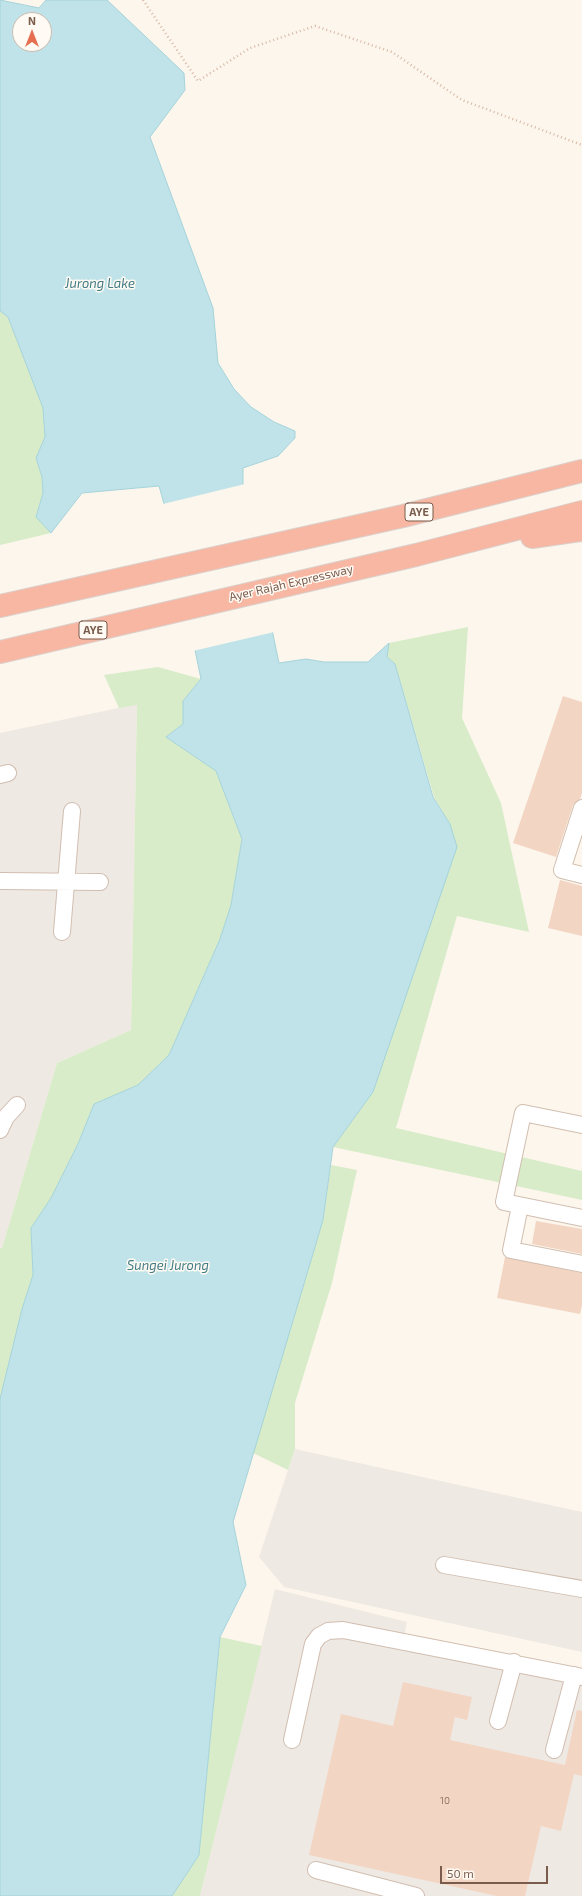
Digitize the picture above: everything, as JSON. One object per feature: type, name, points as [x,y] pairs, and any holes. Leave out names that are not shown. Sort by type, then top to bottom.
[{"type":"highway","name":"AYE","points":[[0,606],[403,516],[582,471]]},
{"type":"highway","name":"Ayer Rajah Expressway","points":[[0,652],[416,555],[582,512]]},
{"type":"highway","points":[[416,555],[582,530]]},
{"type":"lane","points":[[582,808],[562,870],[582,875]]},
{"type":"lane","points":[[62,932],[72,812]]},
{"type":"lane","points":[[0,881],[100,882]]},
{"type":"lane","points":[[0,1130],[6,1117],[17,1105]]},
{"type":"lane","points":[[582,1125],[523,1113],[504,1202],[582,1218]]},
{"type":"lane","points":[[520,1206],[511,1250],[582,1264]]},
{"type":"lane","points":[[444,1565],[582,1589]]},
{"type":"lane","points":[[292,1740],[312,1644],[319,1636],[328,1631],[343,1630],[514,1662],[578,1676],[554,1750]]},
{"type":"lane","points":[[498,1721],[514,1662]]},
{"type":"lane","points":[[316,1870],[416,1896]]},
{"type":"path","points":[[143,0],[198,81],[250,48],[315,26],[392,52],[462,100],[582,145]]},
{"type":"shaded area","points":[[137,704],[131,1030],[57,1063],[2,1248],[0,1248],[0,733]]},
{"type":"shaded area","points":[[295,1449],[582,1512],[582,1652],[284,1587],[259,1557]]},
{"type":"shaded area","points":[[275,1589],[407,1622],[402,1648],[582,1685],[582,1896],[200,1896]]},
{"type":"green space","points":[[0,311],[8,317],[43,408],[45,437],[36,459],[42,477],[43,493],[36,517],[51,533],[0,545]]},
{"type":"green space","points":[[468,627],[462,718],[501,803],[529,932],[457,916],[396,1128],[582,1171],[582,1200],[333,1147],[373,1092],[450,824],[434,797],[395,664],[387,657],[389,643]]},
{"type":"green space","points":[[158,667],[201,679],[183,701],[183,724],[166,737],[216,771],[242,839],[231,905],[220,939],[169,1055],[138,1085],[94,1104],[78,1144],[51,1198],[31,1228],[33,1275],[22,1309],[0,1399],[0,1248],[2,1248],[57,1063],[131,1030],[137,705],[119,708],[104,675]]},
{"type":"green space","points":[[331,1165],[357,1170],[332,1283],[295,1403],[295,1449],[288,1470],[253,1453],[323,1220]]},
{"type":"green space","points":[[220,1637],[262,1646],[200,1896],[172,1896],[199,1855]]},
{"type":"water","name":"Sungei Jurong","points":[[0,0],[39,8],[46,0],[107,0],[184,73],[185,90],[150,137],[213,308],[218,363],[234,389],[251,407],[274,422],[295,431],[295,438],[278,456],[243,468],[243,491],[279,663],[306,659],[324,662],[368,662],[389,643],[387,657],[395,664],[433,797],[450,824],[457,847],[373,1092],[333,1147],[323,1220],[233,1522],[246,1585],[220,1637],[199,1855],[172,1896],[0,1896],[0,1399],[22,1309],[33,1275],[31,1228],[51,1198],[78,1144],[94,1104],[138,1085],[169,1055],[220,939],[231,905],[242,839],[216,771],[166,737],[183,724],[183,701],[201,679],[177,563],[178,554],[159,486],[82,493],[51,533],[36,517],[43,493],[42,477],[36,458],[45,437],[43,408],[8,317],[0,311]]},
{"type":"pier","points":[[245,484],[253,536],[274,632],[193,651],[175,563],[173,544],[163,504]]},
{"type":"building","points":[[563,696],[582,702],[582,793],[580,799],[573,805],[556,857],[513,843]]},
{"type":"building","points":[[560,880],[582,886],[582,936],[548,928]]},
{"type":"building","points":[[536,1221],[582,1229],[582,1254],[532,1244]]},
{"type":"building","points":[[505,1257],[582,1273],[582,1305],[580,1314],[497,1298]]},
{"type":"building","points":[[403,1682],[472,1697],[467,1720],[455,1717],[450,1740],[565,1765],[577,1710],[582,1711],[582,1776],[574,1774],[561,1831],[541,1826],[525,1896],[497,1896],[309,1855],[341,1714],[393,1726]]},
{"type":"water label","name":"Jurong Lake","points":[[100,284]]}]
